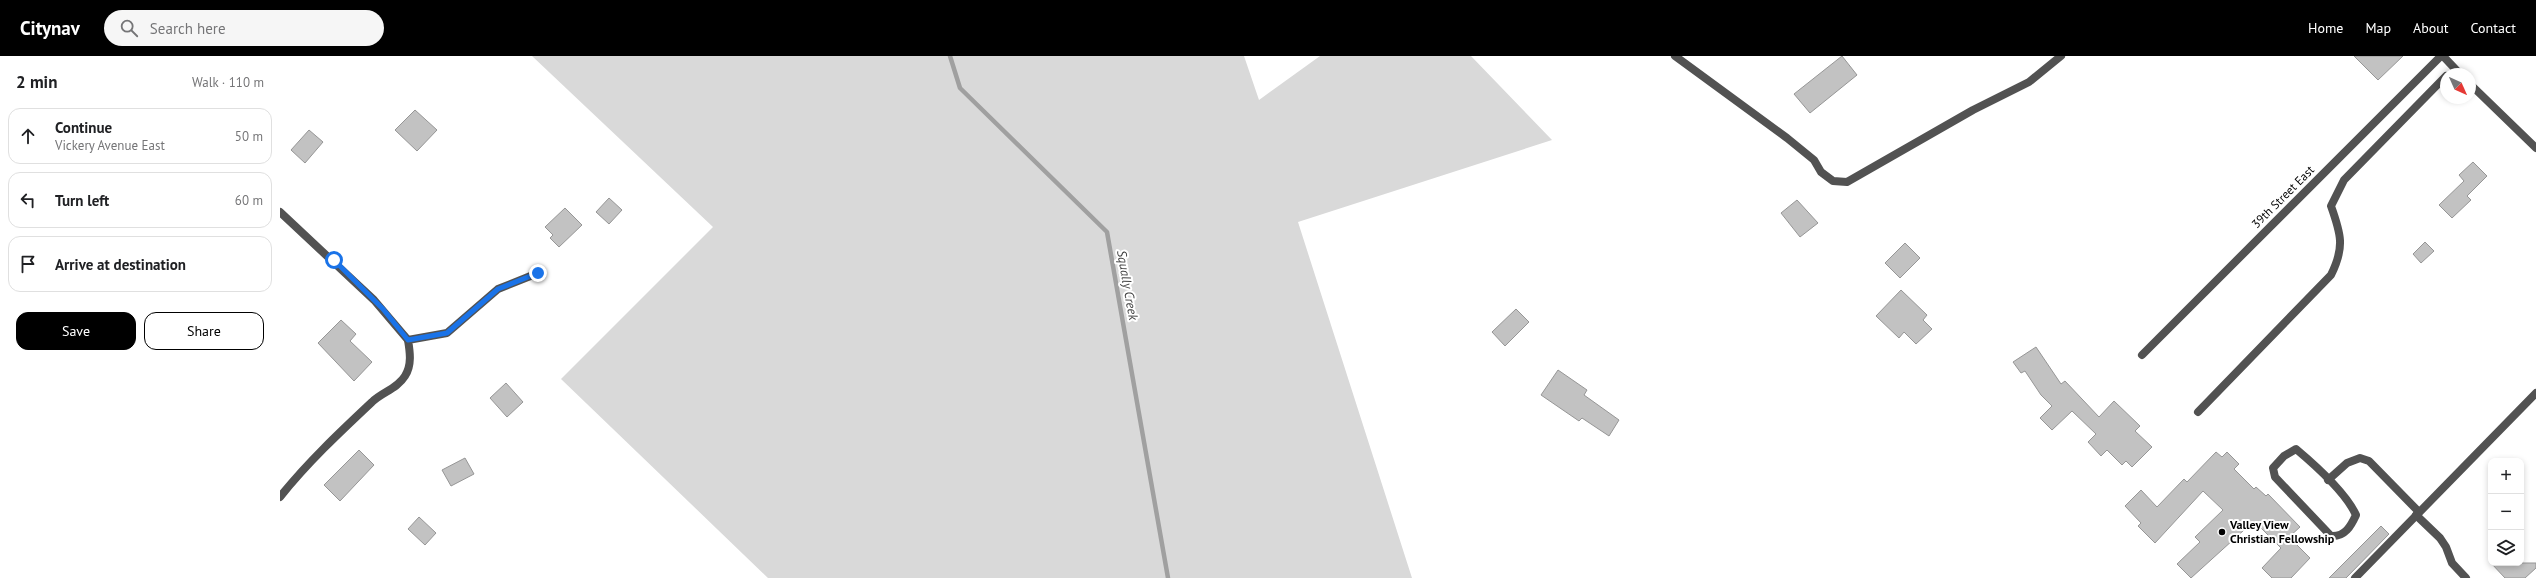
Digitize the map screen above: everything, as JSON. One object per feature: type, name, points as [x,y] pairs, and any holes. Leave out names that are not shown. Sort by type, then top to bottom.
[{"type":"street","points":[[1675,56],[1787,138],[1814,160],[1821,172],[1833,181],[1847,182],[1973,110],[2028,82],[2061,56]]},
{"type":"street","points":[[2442,56],[2451,68]]},
{"type":"street","name":"39th Street East","points":[[2142,356],[2442,56]]},
{"type":"street","points":[[2198,412],[2331,275],[2338,262],[2342,244],[2340,232],[2331,206],[2336,193],[2344,180],[2440,82]]},
{"type":"street","points":[[2476,90],[2536,148]]},
{"type":"street","points":[[280,212],[374,300],[408,340],[411,353],[406,374],[400,383],[373,401],[293,481],[280,497]]},
{"type":"street","points":[[408,340],[447,333],[498,289],[538,273]]},
{"type":"street","points":[[2355,578],[2536,393]]},
{"type":"street","points":[[2296,449],[2328,480],[2352,508],[2356,515],[2350,528],[2338,536],[2331,536],[2275,477],[2274,468],[2284,456],[2296,449]]},
{"type":"street","points":[[2328,480],[2348,463],[2360,458],[2369,461],[2440,538],[2446,547],[2452,563],[2466,578]]},
{"type":"shaded area","points":[[532,56],[1244,56],[1259,100],[1320,56],[1471,56],[1552,140],[1298,222],[1412,578],[768,578],[561,379],[713,227]]},
{"type":"building","points":[[1842,56],[1857,75],[1810,113],[1794,94]]},
{"type":"building","points":[[2354,56],[2403,56],[2378,80]]},
{"type":"building","points":[[415,110],[437,130],[417,151],[395,130]]},
{"type":"building","points":[[309,130],[323,142],[305,163],[291,150]]},
{"type":"building","points":[[2473,162],[2487,176],[2467,196],[2471,200],[2452,218],[2439,205],[2464,181],[2459,175]]},
{"type":"building","points":[[609,198],[622,210],[609,224],[596,212]]},
{"type":"building","points":[[1797,200],[1818,223],[1800,237],[1781,213]]},
{"type":"building","points":[[565,208],[582,225],[559,247],[550,238],[553,235],[545,227]]},
{"type":"building","points":[[2425,242],[2434,251],[2421,263],[2413,254]]},
{"type":"building","points":[[1905,243],[1920,258],[1900,278],[1885,263]]},
{"type":"building","points":[[1901,290],[1927,315],[1923,320],[1932,329],[1916,344],[1904,332],[1899,338],[1876,316]]},
{"type":"building","points":[[1516,309],[1529,322],[1505,346],[1492,332]]},
{"type":"building","points":[[341,320],[356,334],[350,341],[372,362],[354,381],[318,343]]},
{"type":"building","points":[[2036,347],[2061,384],[2065,381],[2099,417],[2114,401],[2140,426],[2135,431],[2152,447],[2132,467],[2126,461],[2122,465],[2107,450],[2101,456],[2088,442],[2096,434],[2072,411],[2052,430],[2040,418],[2052,406],[2041,395],[2025,371],[2021,373],[2013,362]]},
{"type":"building","points":[[1558,370],[1587,390],[1584,395],[1619,420],[1609,436],[1582,418],[1579,421],[1541,395]]},
{"type":"building","points":[[506,383],[523,402],[507,417],[490,398]]},
{"type":"building","points":[[359,450],[374,465],[340,501],[324,485]]},
{"type":"building","points":[[2216,452],[2222,457],[2227,452],[2239,464],[2234,469],[2254,489],[2256,487],[2266,496],[2268,494],[2300,527],[2289,537],[2310,558],[2291,578],[2272,578],[2262,568],[2281,548],[2254,521],[2191,578],[2177,564],[2200,542],[2195,537],[2223,510],[2203,491],[2155,543],[2138,526],[2141,523],[2125,506],[2141,490],[2157,507],[2184,479],[2187,482]]},
{"type":"building","points":[[465,458],[474,474],[451,486],[442,470]]},
{"type":"building","points":[[419,517],[436,533],[425,545],[408,529]]},
{"type":"building","points":[[2381,526],[2389,534],[2346,578],[2329,578]]},
{"type":"building","points":[[2524,563],[2536,563],[2536,568],[2525,578],[2505,578],[2494,566],[2524,566]]},
{"type":"waterway","name":"Squally Creek","points":[[950,56],[960,88],[1107,232],[1168,578]]},
{"type":"place","name":"Valley View Christian Fellowship","points":[[2222,532]]},
{"type":"route","points":[[334,260],[383,309],[408,340],[447,333],[454,329],[474,309],[498,289],[538,273]]}]
